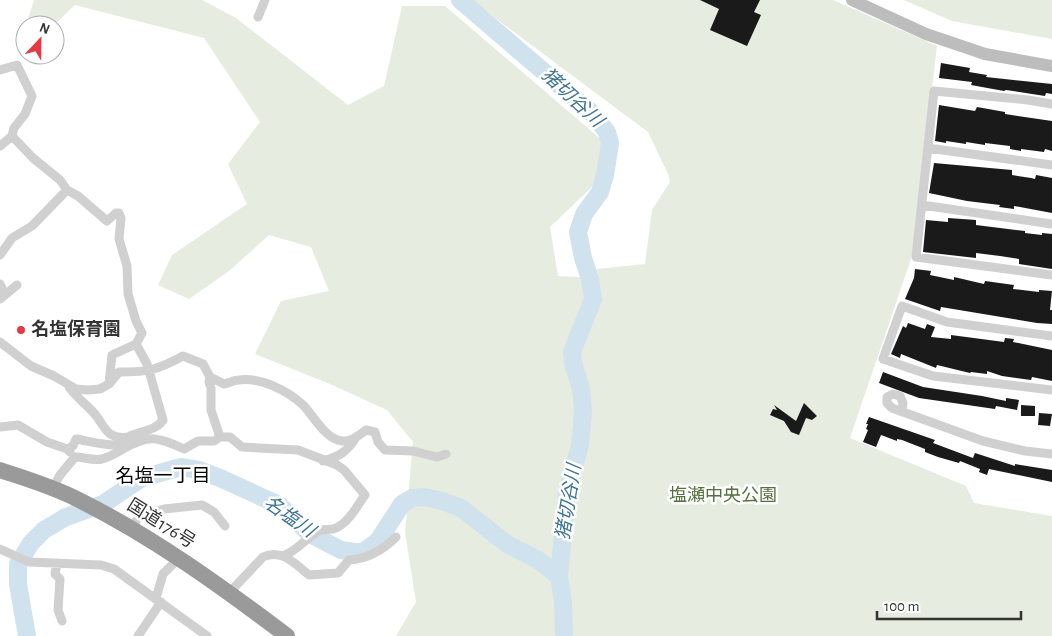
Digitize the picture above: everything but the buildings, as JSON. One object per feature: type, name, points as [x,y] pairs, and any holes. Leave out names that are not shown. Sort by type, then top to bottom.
[{"type":"highway","name":"国道176号","points":[[0,470],[53,488],[131,528],[179,558],[287,636]]},
{"type":"street","points":[[258,17],[265,0]]},
{"type":"street","points":[[852,0],[926,34],[985,54],[1052,66]]},
{"type":"street","points":[[0,70],[17,65],[32,96],[25,114],[14,128],[12,136],[0,146]]},
{"type":"street","points":[[1052,104],[934,91],[916,257],[1052,275]]},
{"type":"street","points":[[12,136],[33,158],[60,180],[67,190],[78,196],[106,221],[116,213],[119,213],[121,218],[119,239],[127,266],[128,294],[136,321],[142,333],[136,344],[112,355],[109,384]]},
{"type":"street","points":[[928,148],[1052,165]]},
{"type":"street","points":[[0,255],[12,238],[32,226],[67,190]]},
{"type":"street","points":[[922,205],[1052,224]]},
{"type":"street","points":[[0,284],[2,288],[0,294]]},
{"type":"street","points":[[0,299],[17,285]]},
{"type":"street","points":[[1052,336],[947,322],[902,306],[883,359],[934,376],[1052,390]]},
{"type":"street","points":[[0,342],[31,366],[76,389],[88,390],[100,389],[109,384],[119,372],[148,372],[165,366],[183,356],[203,364],[210,377],[224,384],[239,380],[255,380],[281,390],[302,404],[328,434],[342,441],[355,438],[366,430],[375,432],[378,442],[385,450],[413,451],[437,457],[446,454]]},
{"type":"street","points":[[66,383],[77,398],[95,414],[105,431],[121,438],[147,431],[162,423],[163,420],[146,364],[136,344]]},
{"type":"street","points":[[210,377],[210,410],[220,437]]},
{"type":"street","points":[[902,412],[983,441],[1052,454]]},
{"type":"street","points":[[0,426],[18,425],[47,442],[67,449],[75,458]]},
{"type":"street","points":[[67,449],[73,446],[76,438],[118,445],[129,436]]},
{"type":"street","points":[[53,488],[60,475],[75,458],[82,457],[99,460],[109,457],[138,441],[156,438],[184,449],[188,449],[198,441],[214,442],[220,437],[230,438],[242,447],[298,450],[337,465],[344,470],[365,495],[347,520],[331,530],[320,530],[296,550],[285,555],[269,554],[263,557],[229,593]]},
{"type":"street","points":[[323,461],[337,457],[352,444],[355,438]]},
{"type":"street","points":[[131,528],[139,517],[164,509],[202,505],[214,512],[224,526]]},
{"type":"street","points":[[285,555],[309,575],[338,573],[349,560],[368,556],[388,545],[396,537]]},
{"type":"street","points":[[1,553],[29,562],[101,565],[114,569],[207,636]]},
{"type":"street","points":[[138,636],[158,600],[163,574],[179,558]]},
{"type":"street","points":[[56,563],[55,574],[60,579],[58,610],[62,621]]},
{"type":"green space","name":"塩瀬中央公園","points":[[34,0],[202,0],[236,18],[348,105],[384,86],[402,6],[445,6],[603,141],[594,185],[550,227],[558,276],[598,278],[597,269],[645,264],[652,210],[670,182],[668,174],[648,132],[471,0],[833,0],[937,46],[912,256],[850,438],[966,486],[974,503],[1052,516],[1052,636],[396,636],[416,602],[405,532],[413,442],[387,410],[330,384],[255,354],[281,301],[329,291],[311,247],[269,235],[229,271],[189,299],[158,285],[172,255],[247,204],[228,164],[260,122],[204,38],[75,5],[64,15],[29,15]]},
{"type":"green space","points":[[904,0],[1052,0],[1052,39],[952,21]]},
{"type":"waterway","name":"猪切谷川","points":[[460,0],[591,112],[607,132],[610,143],[600,192],[584,214],[578,232],[593,299],[572,352],[573,363],[581,389],[583,410],[580,445],[567,493],[559,576],[563,602],[564,636]]},
{"type":"waterway","name":"名塩川","points":[[27,636],[18,584],[18,564],[31,543],[44,530],[66,517],[103,504],[142,478],[181,467],[199,470],[220,478],[279,505],[310,534],[341,550],[355,552],[363,552],[378,541],[402,504],[412,498],[424,497],[442,501],[461,508],[507,544],[538,560],[559,576]]},
{"type":"place","name":"名塩保育園","points":[[21,330]]},
{"type":"district","name":"名塩一丁目","points":[[163,476]]}]
